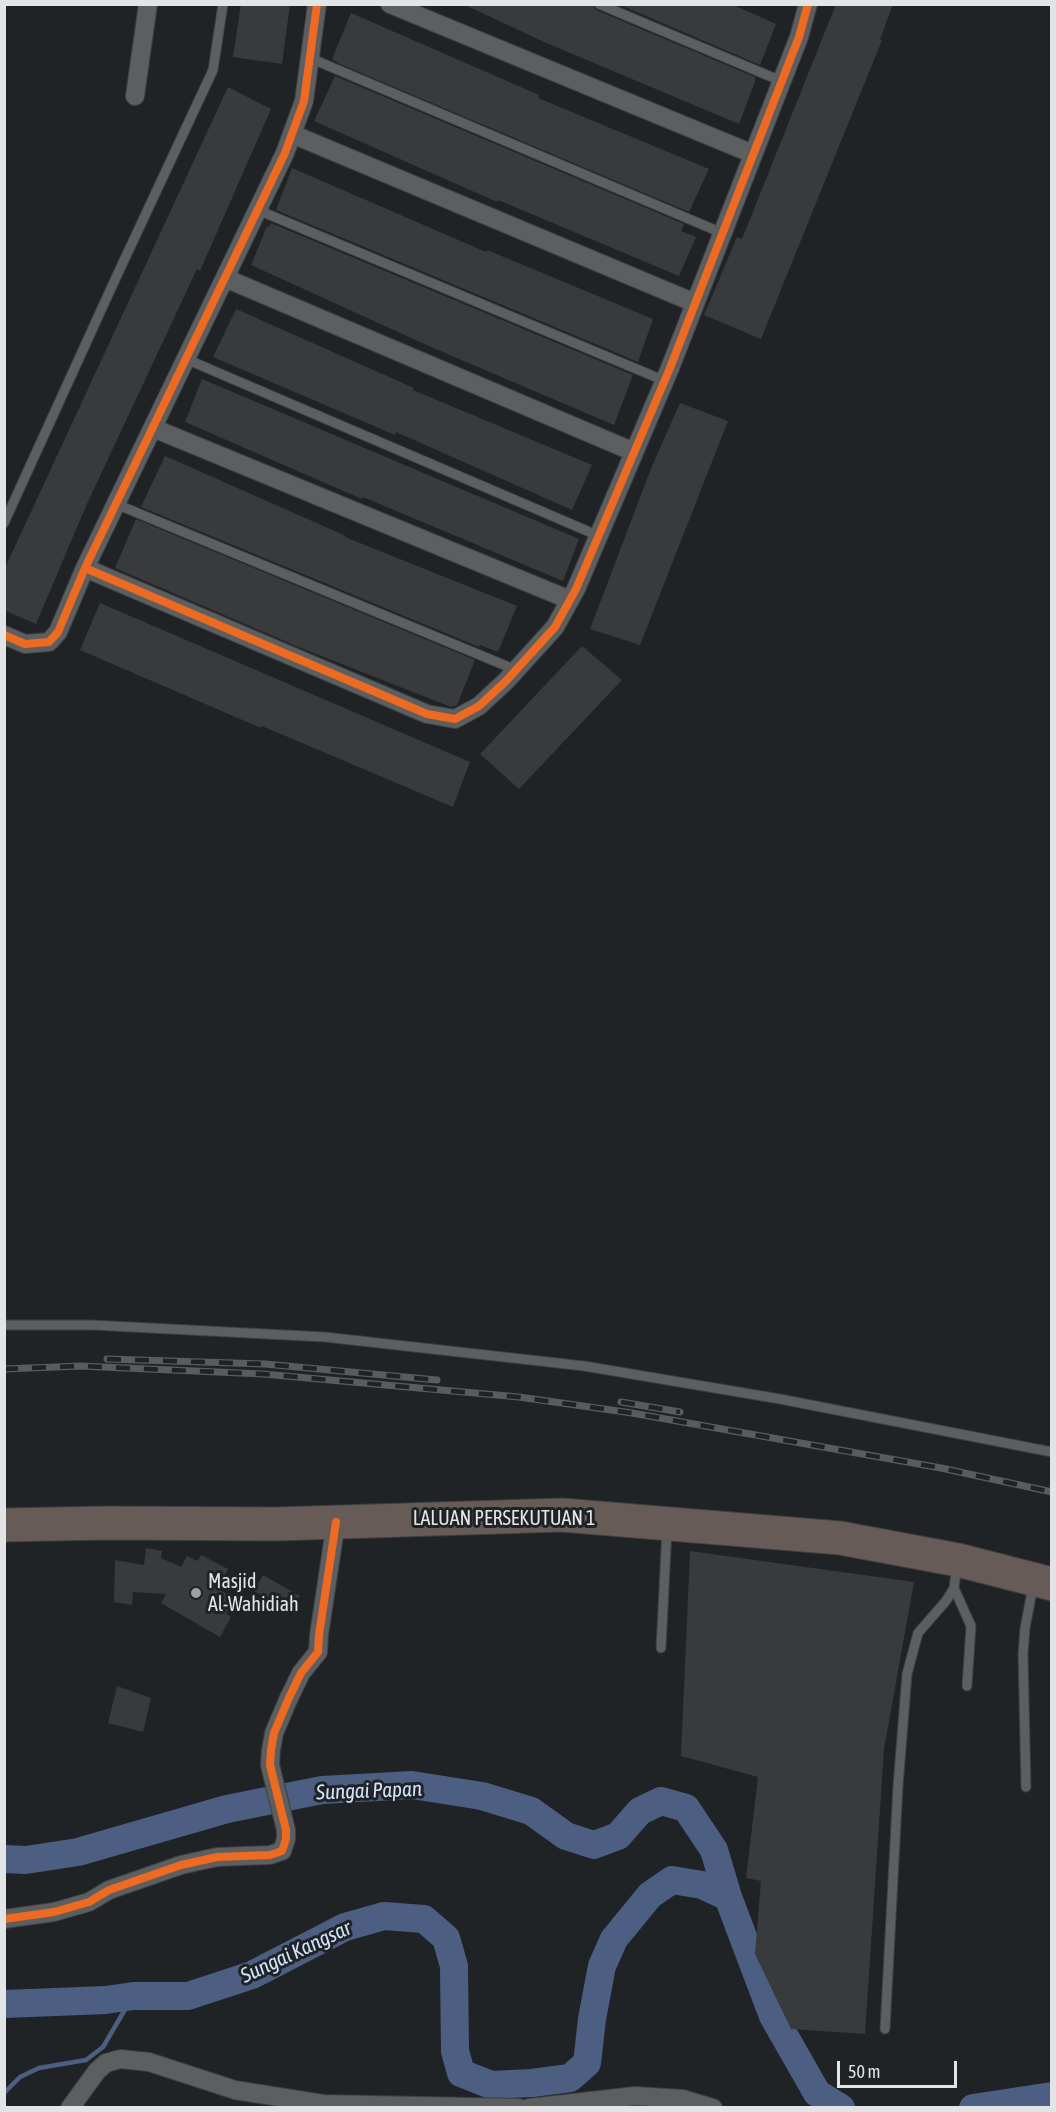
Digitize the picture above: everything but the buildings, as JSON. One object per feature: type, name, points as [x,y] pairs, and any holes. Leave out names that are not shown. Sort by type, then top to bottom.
[{"type":"highway","name":"LALUAN PERSEKUTUAN 1","points":[[4,1525],[277,1524],[562,1515],[840,1538],[956,1574],[1046,1584]]},
{"type":"street","points":[[135,96],[148,4]]},
{"type":"street","points":[[4,635],[25,645],[49,642],[58,632],[85,568],[258,210],[292,134],[304,101],[317,4]]},
{"type":"street","points":[[390,4],[753,154]]},
{"type":"street","points":[[85,568],[427,714],[455,719],[479,706],[555,627],[570,600],[664,381],[799,37],[808,4]]},
{"type":"street","points":[[292,134],[695,303]]},
{"type":"street","points":[[225,278],[634,452]]},
{"type":"street","points":[[153,428],[570,600]]},
{"type":"street","points":[[4,1919],[54,1912],[89,1902],[109,1890],[181,1865],[217,1857],[270,1855],[282,1851],[286,1830],[270,1765],[274,1733],[301,1673],[318,1652],[336,1522]]},
{"type":"street","points":[[70,2108],[97,2071],[106,2063],[120,2059],[149,2062],[235,2090],[323,2104],[519,2108]]},
{"type":"street","points":[[528,2108],[635,2097],[683,2099],[713,2108]]},
{"type":"lane","points":[[4,523],[213,70],[223,4]]},
{"type":"lane","points":[[599,4],[781,81]]},
{"type":"lane","points":[[310,58],[722,233]]},
{"type":"lane","points":[[258,210],[664,381]]},
{"type":"lane","points":[[186,359],[599,536]]},
{"type":"lane","points":[[116,504],[516,670]]},
{"type":"lane","points":[[4,1325],[92,1325],[325,1336],[584,1366],[780,1399],[1052,1452]]},
{"type":"lane","points":[[661,1648],[667,1524]]},
{"type":"lane","points":[[956,1574],[971,1626],[967,1686]]},
{"type":"lane","points":[[885,2029],[898,1786],[907,1674],[918,1633],[946,1601],[956,1574]]},
{"type":"lane","points":[[1026,1787],[1023,1654],[1025,1628],[1046,1584]]},
{"type":"waterway","name":"Sungai Papan","points":[[4,1859],[26,1860],[78,1852],[227,1809],[322,1790],[412,1785],[482,1796],[531,1811],[566,1836],[594,1845],[618,1836],[640,1811],[661,1801],[686,1808],[714,1850],[728,1897]]},
{"type":"waterway","name":"Sungai Kangsar","points":[[4,2004],[106,2000],[133,1996],[188,1996],[252,1975],[345,1927],[384,1916],[424,1919],[446,1938],[454,1966],[455,2051],[461,2073],[491,2085],[570,2078],[587,2063],[602,1966],[614,1939],[650,1895],[672,1880],[702,1885],[728,1897],[773,2016],[817,2093],[841,2108]]},
{"type":"waterway","points":[[4,2093],[20,2077],[39,2068],[86,2060],[103,2047],[133,1996]]},
{"type":"waterway","name":"Sungai Kangsar","points":[[973,2108],[1052,2096]]},
{"type":"railway","points":[[107,1359],[265,1364],[437,1380]]},
{"type":"railway","points":[[4,1369],[80,1366],[263,1374],[519,1397],[632,1413],[941,1468],[1052,1492]]},
{"type":"railway","points":[[621,1402],[680,1412]]},
{"type":"cycle path","points":[[4,635],[25,644],[49,642],[58,632],[85,568],[285,153],[304,101],[317,4]]},
{"type":"cycle path","points":[[85,568],[427,714],[455,719],[479,706],[506,681],[555,627],[576,589],[670,368],[799,37],[808,4]]},
{"type":"cycle path","points":[[4,1919],[54,1912],[89,1902],[109,1890],[181,1865],[217,1857],[270,1855],[282,1851],[286,1830],[270,1765],[271,1750],[274,1733],[288,1700],[301,1673],[318,1652],[336,1522]]},
{"type":"place","name":"Masjid Al-Wahidiah","points":[[196,1593]]}]
